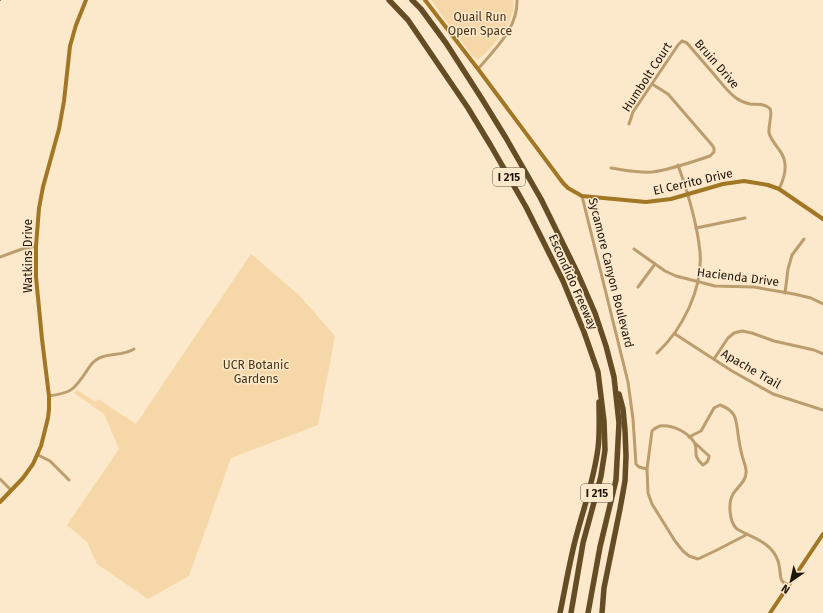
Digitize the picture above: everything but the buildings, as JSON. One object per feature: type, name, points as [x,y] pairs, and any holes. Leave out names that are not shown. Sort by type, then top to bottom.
[{"type":"highway","name":"Escondido Freeway","points":[[389,0],[408,20],[468,108],[526,207],[563,281],[584,332],[598,372],[604,421],[604,450],[601,476],[583,543],[571,613]]},
{"type":"highway","name":"Escondido Freeway","points":[[412,0],[421,9],[446,43],[506,138],[541,199],[578,274],[595,313],[606,346],[614,377],[619,423],[616,480],[600,546],[588,613]]},
{"type":"highway","points":[[560,613],[575,542],[590,489],[598,449],[598,372]]},
{"type":"highway","points":[[602,613],[604,588],[625,481],[626,456],[623,409],[614,377]]},
{"type":"main road","name":"Watkins Drive","points":[[0,502],[23,478],[33,464],[45,433],[48,418],[49,396],[36,277],[36,246],[39,208],[43,187],[59,129],[64,101],[70,46],[86,0]]},
{"type":"main road","name":"Sycamore Canyon Boulevard","points":[[425,0],[563,183],[568,188],[582,196]]},
{"type":"main road","name":"El Cerrito Drive","points":[[582,196],[646,202],[671,199],[723,184],[744,181],[768,185],[778,189],[823,219]]},
{"type":"main road","points":[[770,613],[823,534]]},
{"type":"street","points":[[478,69],[511,27],[516,15],[517,0]]},
{"type":"street","name":"Humbolt Court","points":[[629,124],[633,112],[682,41]]},
{"type":"street","name":"Bruin Drive","points":[[682,41],[687,43],[733,96],[743,102],[767,106],[770,109],[772,113],[768,126],[769,134],[774,144],[781,152],[785,165],[784,179],[778,189]]},
{"type":"street","points":[[611,168],[652,172],[710,156],[714,152],[712,145],[668,94],[652,84]]},
{"type":"street","points":[[657,353],[675,334],[687,313],[698,282],[700,253],[696,228],[688,194],[678,165]]},
{"type":"street","name":"Sycamore Canyon Boulevard","points":[[582,196],[628,384],[634,431],[635,461],[639,467],[647,469]]},
{"type":"street","points":[[696,228],[744,218]]},
{"type":"street","points":[[785,293],[788,269],[792,255],[804,239]]},
{"type":"street","points":[[0,257],[22,249],[36,246]]},
{"type":"street","name":"Hacienda Drive","points":[[634,249],[665,271],[676,276],[715,286],[754,287],[811,298],[823,302]]},
{"type":"street","points":[[638,287],[655,264]]},
{"type":"street","points":[[714,359],[728,338],[734,333],[742,331],[774,341],[814,350],[823,354]]},
{"type":"street","name":"Apache Trail","points":[[675,334],[732,371],[773,394],[823,410]]},
{"type":"street","points":[[49,396],[71,391],[92,363],[98,359],[105,356],[122,354],[134,349]]},
{"type":"street","points":[[690,437],[701,431],[714,408],[720,405],[733,413],[737,422],[746,473],[744,482],[731,498],[730,514],[734,526],[737,529],[765,543],[773,550],[779,563],[781,579],[789,585]]},
{"type":"street","points":[[694,443],[695,454],[698,461],[703,465],[707,463],[709,456],[685,434],[671,427],[659,426],[652,431],[647,469],[648,493],[652,504],[682,551],[689,556],[698,559],[747,534]]},
{"type":"street","points":[[38,454],[50,461],[69,480]]},
{"type":"street","points":[[0,479],[11,490]]},
{"type":"green space","name":"Quail Run Open Space","points":[[431,0],[513,0],[513,8],[508,24],[503,32],[485,54],[479,59],[476,59]]},
{"type":"green space","name":"UCR Botanic Gardens","points":[[251,254],[299,295],[335,336],[318,425],[231,458],[189,576],[148,599],[97,564],[87,542],[67,525],[119,449],[104,414],[74,393],[77,390],[96,402],[98,399],[136,424]]}]
